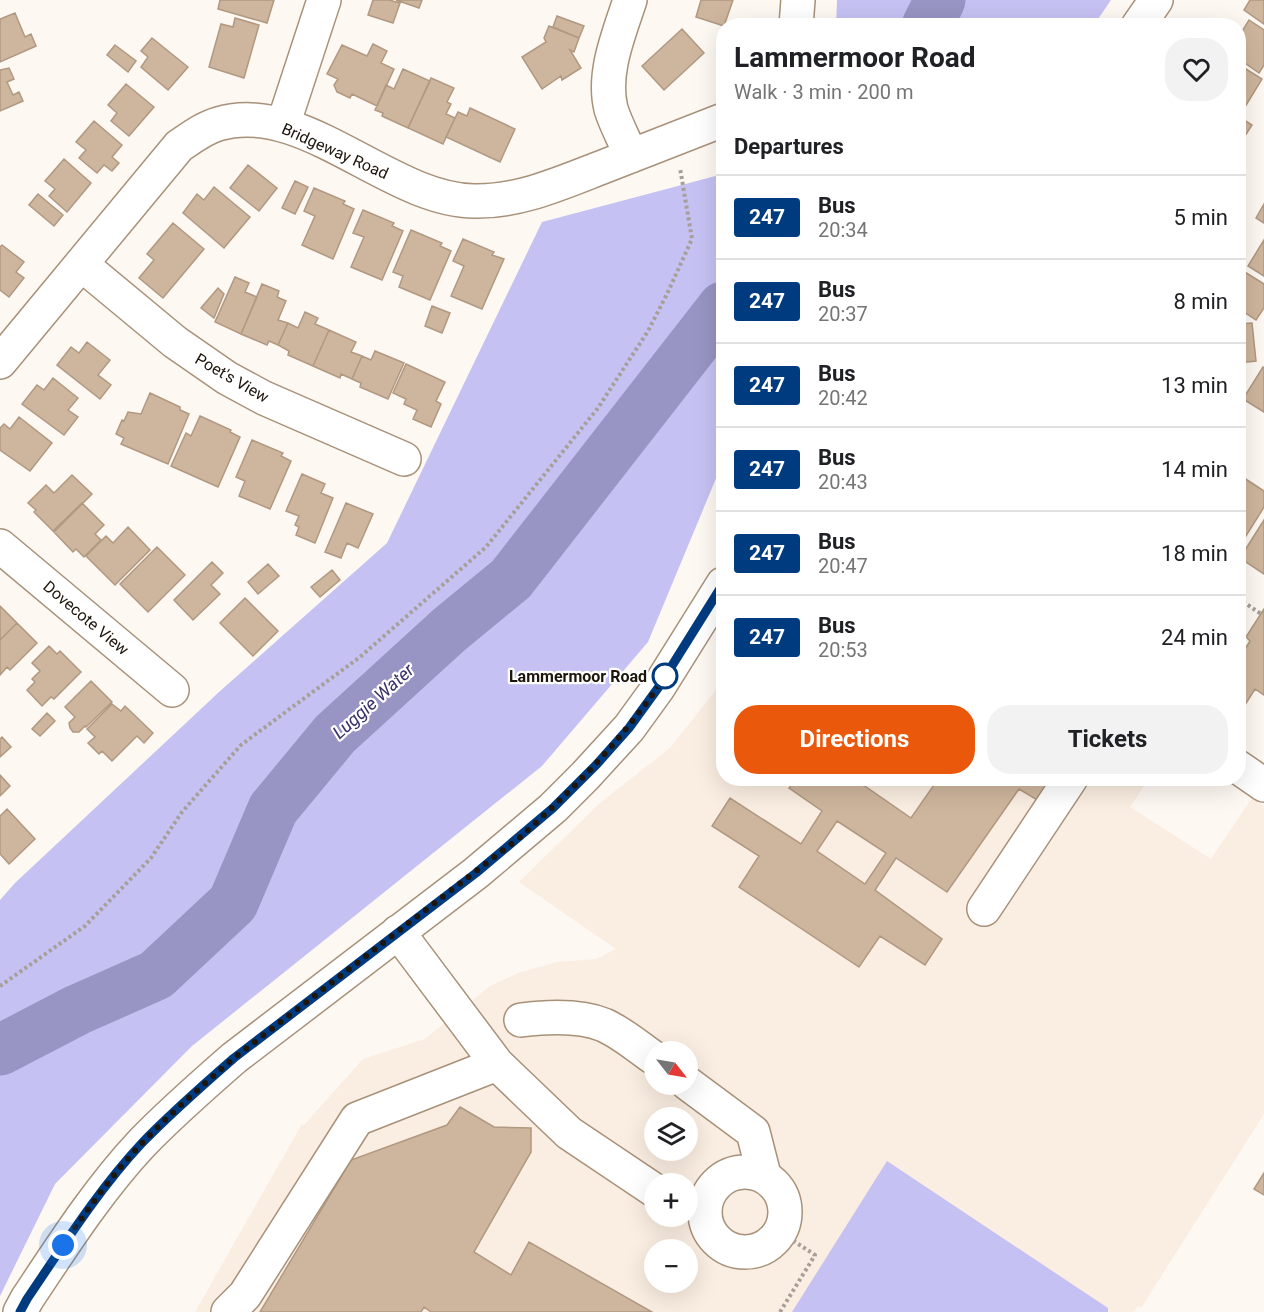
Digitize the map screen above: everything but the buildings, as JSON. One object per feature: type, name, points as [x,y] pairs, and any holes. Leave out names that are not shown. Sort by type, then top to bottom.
[{"type":"street","points":[[283,126],[324,0]]},
{"type":"street","points":[[630,0],[617,40],[608,83],[612,109],[631,156]]},
{"type":"street","points":[[797,18],[798,0]]},
{"type":"street","points":[[1144,18],[1156,0]]},
{"type":"street","name":"Bridgeway Road","points":[[0,362],[179,146],[218,124],[260,121],[283,126],[321,141],[418,189],[443,198],[473,201],[505,200],[546,189],[716,123]]},
{"type":"street","name":"Poet's View","points":[[81,264],[175,342],[226,378],[264,398],[404,459]]},
{"type":"street","name":"Dovecote View","points":[[0,546],[172,690]]},
{"type":"street","points":[[20,1312],[88,1209],[141,1144],[191,1096],[234,1058],[519,838],[553,808],[608,752],[658,688],[716,595]]},
{"type":"street","points":[[1246,773],[1264,786]]},
{"type":"street","points":[[984,909],[1066,786]]},
{"type":"street","points":[[398,932],[497,1064],[569,1133],[644,1183]]},
{"type":"street","points":[[521,1020],[566,1017],[603,1024],[644,1052]]},
{"type":"street","points":[[228,1312],[245,1295],[357,1119],[497,1064]]},
{"type":"street","points":[[698,1091],[753,1132],[764,1175]]},
{"type":"street","points":[[750,1171],[764,1175],[782,1194],[785,1220],[773,1242],[762,1249],[749,1252],[736,1251],[720,1242],[698,1220],[713,1187],[723,1178],[736,1172],[750,1171]]},
{"type":"path","points":[[0,986],[85,926],[151,858],[182,812],[241,745],[360,657],[486,547],[598,408],[648,331],[668,294],[692,238],[674,139]]},
{"type":"path","points":[[1246,603],[1262,614]]},
{"type":"path","points":[[780,1232],[815,1255],[780,1312]]},
{"type":"shaded area","points":[[837,0],[1111,0],[1099,18],[836,18]]},
{"type":"shaded area","points":[[716,176],[716,478],[648,642],[542,766],[192,1046],[55,1184],[0,1296],[0,900],[15,883],[219,692],[387,543],[542,222]]},
{"type":"shaded area","points":[[716,690],[716,786],[1144,786],[1130,807],[1211,859],[1252,798],[1264,806],[1264,1114],[1141,1308],[1138,1306],[1134,1312],[195,1312],[302,1124],[304,1125],[363,1059],[425,1039],[490,986],[518,973],[557,962],[596,959],[616,949],[519,882],[601,802],[670,748]]},
{"type":"shaded area","points":[[887,1161],[1108,1308],[1108,1312],[792,1312]]},
{"type":"waterway","name":"Luggie Water","points":[[931,18],[940,0]]},
{"type":"waterway","name":"Luggie Water","points":[[0,1050],[77,1010],[156,975],[233,903],[273,809],[335,734],[449,630],[511,579],[716,316]]},
{"type":"bus line","name":"247","points":[[20,1312],[88,1209],[141,1144],[191,1096],[234,1058],[476,873],[553,808],[585,776],[629,728],[658,688],[716,595]]},
{"type":"place","name":"Lammermoor Road","points":[[665,676]]},
{"type":"route","points":[[63,1245],[88,1209],[141,1144],[191,1096],[234,1058],[476,873],[553,808],[629,728],[670,668],[665,676]]}]
